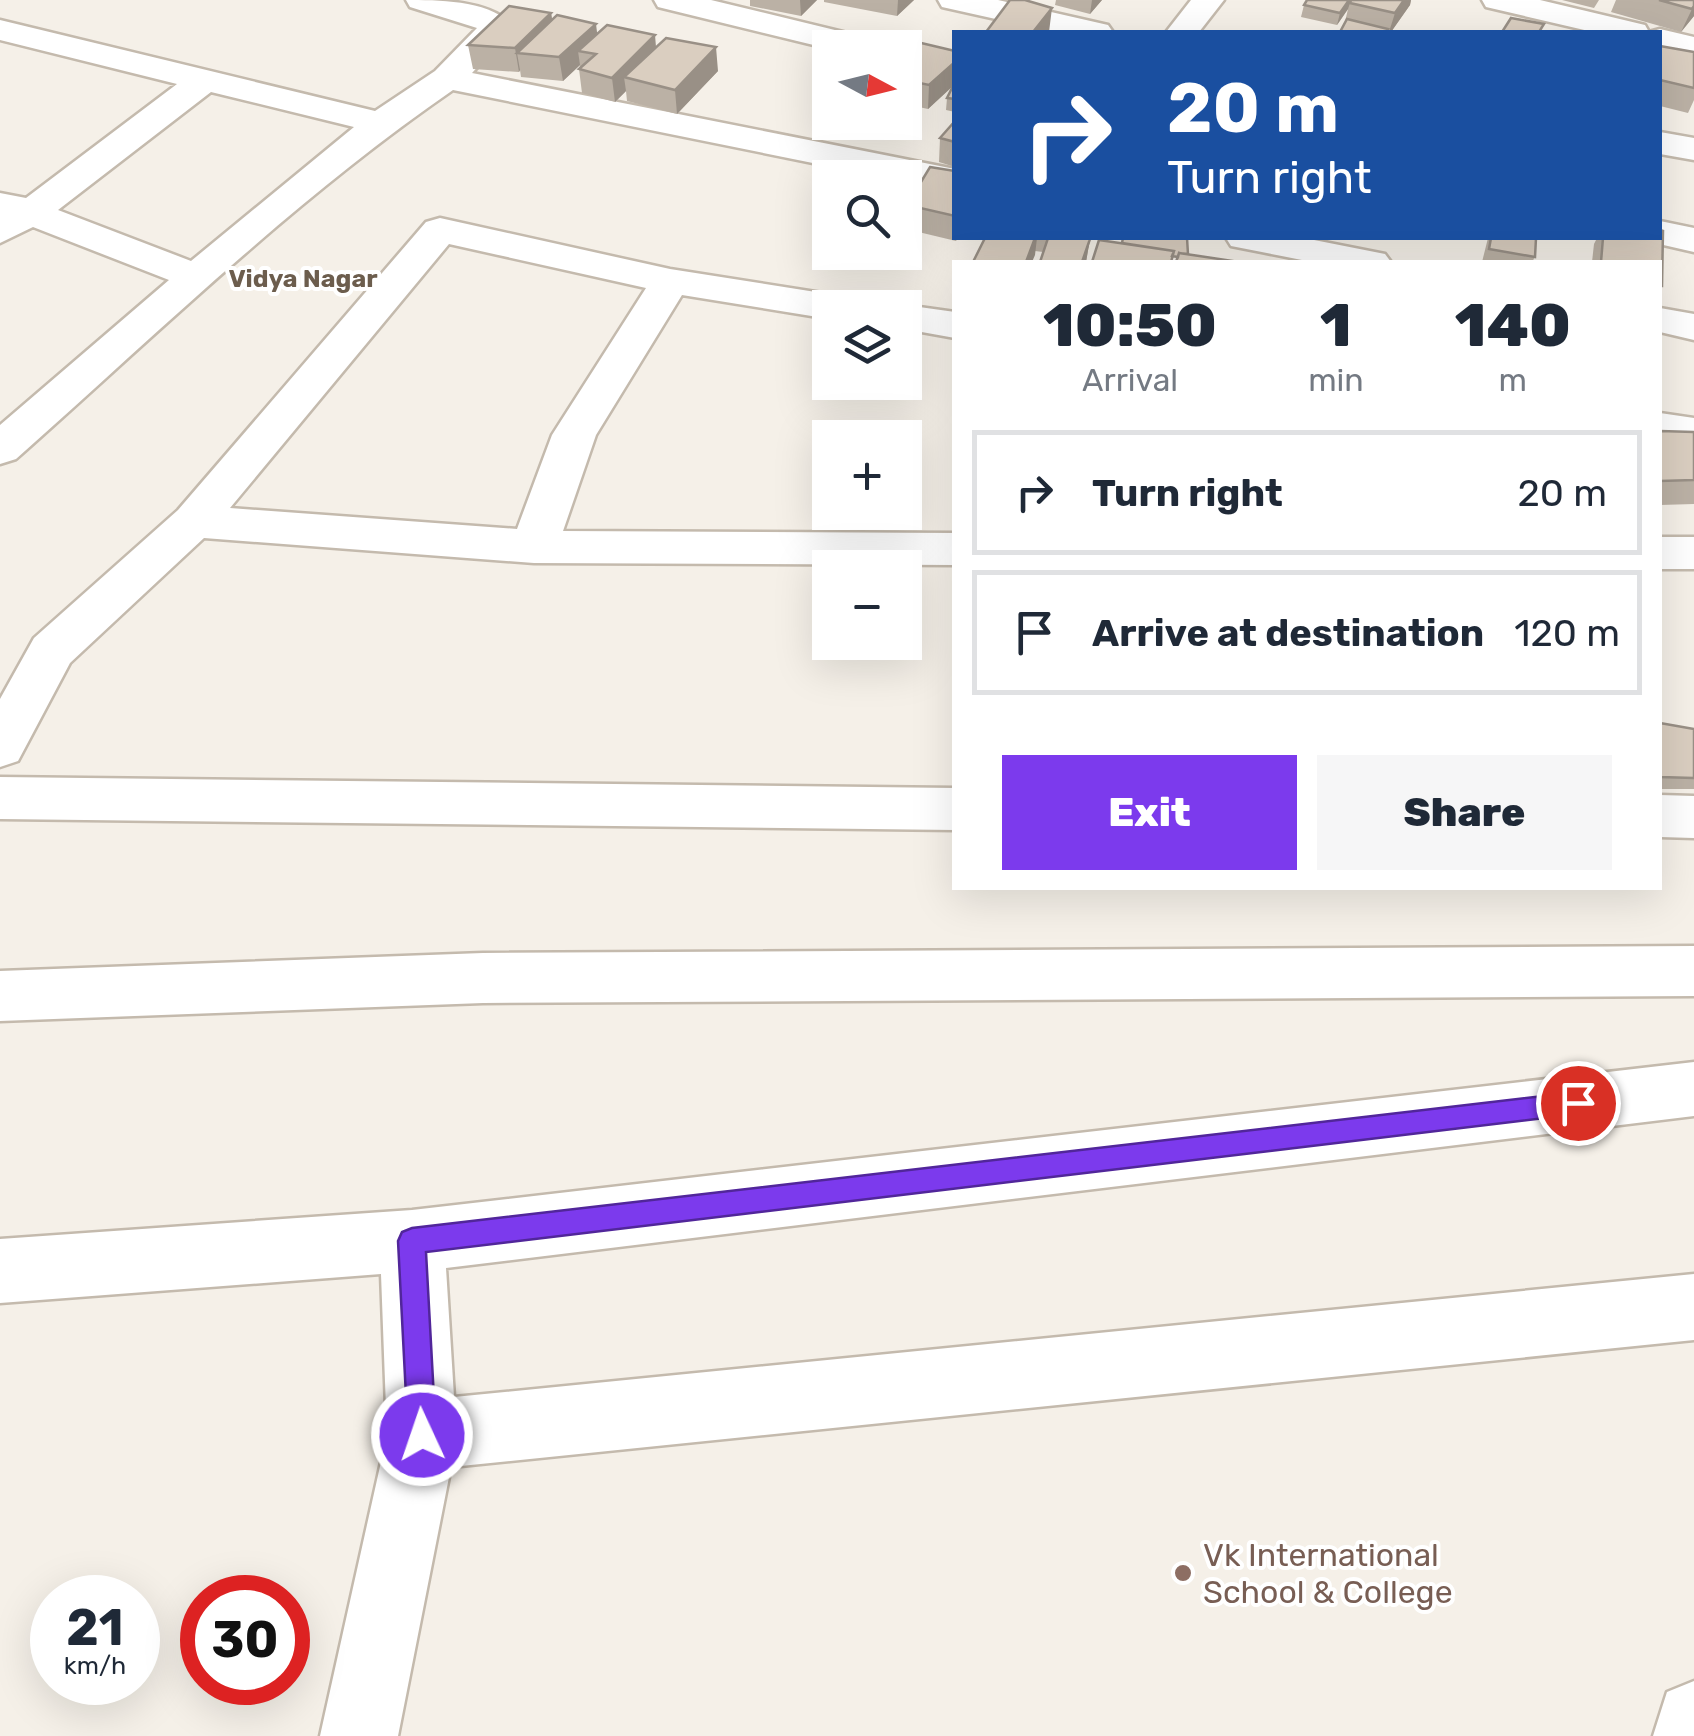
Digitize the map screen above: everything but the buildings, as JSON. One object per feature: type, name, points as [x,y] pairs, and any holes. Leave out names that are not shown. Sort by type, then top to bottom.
[{"type":"street","points":[[0,449],[381,122],[447,78],[496,24],[422,0]]},
{"type":"street","points":[[670,0],[812,34]]},
{"type":"street","points":[[954,0],[1087,30]]},
{"type":"street","points":[[1184,30],[1208,0]]},
{"type":"street","points":[[1498,0],[1625,30]]},
{"type":"street","points":[[0,30],[381,122]]},
{"type":"street","points":[[1662,39],[1694,47]]},
{"type":"street","points":[[447,78],[952,179]]},
{"type":"street","points":[[10,215],[204,80]]},
{"type":"street","points":[[1662,143],[1694,149]]},
{"type":"street","points":[[10,215],[197,277]]},
{"type":"street","points":[[0,748],[52,650],[194,520],[440,230],[670,281],[812,303]]},
{"type":"street","points":[[1662,232],[1694,240]]},
{"type":"street","points":[[1256,240],[1361,260]]},
{"type":"street","points":[[534,547],[574,436],[670,281]]},
{"type":"street","points":[[922,320],[952,325]]},
{"type":"street","points":[[1662,320],[1694,327]]},
{"type":"street","points":[[1662,427],[1694,432]]},
{"type":"street","points":[[194,520],[534,547],[952,549]]},
{"type":"street","points":[[1662,553],[1694,553]]},
{"type":"street","points":[[0,798],[952,810]]},
{"type":"street","points":[[1662,816],[1694,816]]},
{"type":"street","points":[[0,996],[483,978],[1694,971]]},
{"type":"street","points":[[0,1270],[412,1241],[1694,1089]]},
{"type":"street","points":[[358,1736],[422,1435],[412,1241]]},
{"type":"street","points":[[422,1435],[1694,1308]]},
{"type":"street","points":[[1692,1736],[1694,1720]]},
{"type":"place","name":"Vk International School & College","points":[[1183,1573]]},
{"type":"district","name":"Vidya Nagar","points":[[303,278]]},
{"type":"route","points":[[422,1435],[412,1241],[1578,1103]]}]
